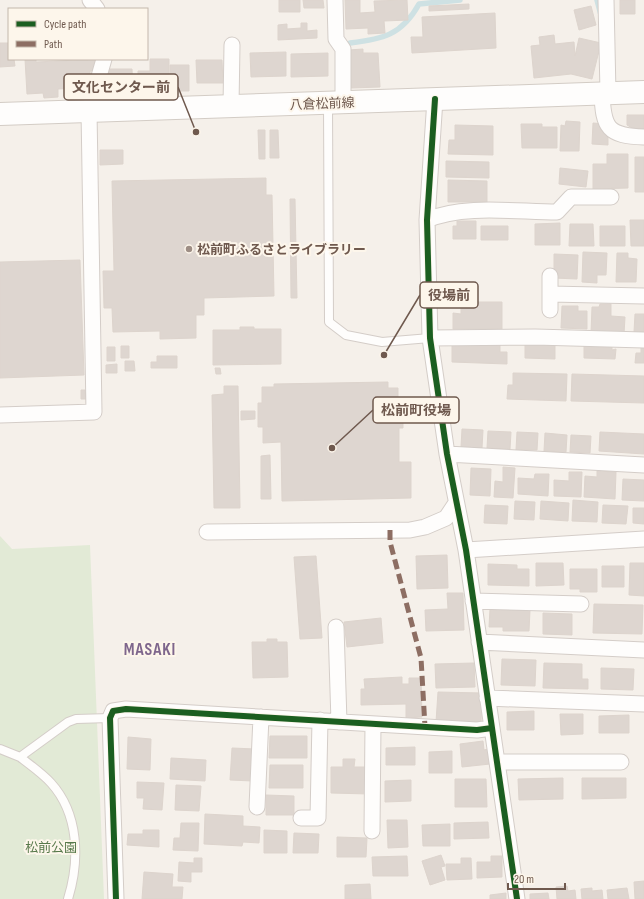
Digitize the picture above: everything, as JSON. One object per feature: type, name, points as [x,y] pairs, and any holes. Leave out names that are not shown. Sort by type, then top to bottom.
[{"type":"main road","name":"八倉松前線","points":[[0,114],[644,92]]},
{"type":"street","points":[[90,0],[96,8]]},
{"type":"street","points":[[335,102],[343,49],[336,39],[336,0]]},
{"type":"street","points":[[606,0],[605,93],[602,114],[607,125],[616,133],[626,136],[644,137]]},
{"type":"street","points":[[230,106],[232,45]]},
{"type":"street","points":[[0,415],[94,412],[89,111],[104,60]]},
{"type":"street","points":[[435,99],[427,220],[430,338],[447,454],[466,550],[517,899]]},
{"type":"street","points":[[427,220],[442,214],[461,211],[557,212],[571,197],[611,197]]},
{"type":"street","points":[[550,276],[550,310]]},
{"type":"street","points":[[550,294],[644,296]]},
{"type":"street","points":[[430,338],[534,337],[644,340]]},
{"type":"street","points":[[447,454],[644,465]]},
{"type":"street","points":[[207,532],[410,530],[425,527],[446,518],[456,503]]},
{"type":"street","points":[[466,550],[644,539]]},
{"type":"street","points":[[473,601],[581,604]]},
{"type":"street","points":[[336,627],[339,722]]},
{"type":"street","points":[[479,642],[644,650]]},
{"type":"street","points":[[487,698],[644,704]]},
{"type":"street","points":[[116,899],[110,718],[112,711],[126,709],[477,730],[492,728]]},
{"type":"street","points":[[257,807],[261,717]]},
{"type":"street","points":[[301,818],[318,818],[320,720]]},
{"type":"street","points":[[372,832],[373,724]]},
{"type":"street","points":[[497,762],[621,762]]},
{"type":"lane","points":[[335,102],[329,322],[346,335],[382,342],[430,338]]},
{"type":"lane","points":[[20,757],[68,722],[76,719],[110,718]]},
{"type":"lane","points":[[0,749],[20,757],[51,782],[68,808],[75,835],[76,858],[68,899]]},
{"type":"green space","name":"松前公園","points":[[0,536],[12,549],[90,545],[104,899],[0,899]]},
{"type":"building","points":[[279,0],[300,0],[300,12],[279,12]]},
{"type":"building","points":[[303,0],[323,0],[324,8],[304,8]]},
{"type":"building","points":[[345,0],[360,0],[360,13],[375,12],[374,1],[407,0],[408,20],[384,21],[385,33],[368,34],[368,28],[346,29]]},
{"type":"building","points":[[620,0],[635,0],[635,14],[620,14]]},
{"type":"building","points":[[469,4],[469,9],[429,11],[429,6]]},
{"type":"building","points":[[591,6],[596,25],[579,30],[574,10]]},
{"type":"building","points":[[495,13],[496,48],[412,53],[411,37],[423,37],[422,17]]},
{"type":"building","points":[[301,23],[307,23],[307,31],[317,30],[317,38],[278,40],[278,25],[287,24],[287,29],[301,28]]},
{"type":"building","points":[[554,35],[555,44],[574,42],[575,56],[579,38],[601,43],[592,79],[571,74],[534,78],[531,46],[540,45],[539,37]]},
{"type":"building","points":[[0,43],[8,43],[8,60],[14,60],[15,66],[0,67]]},
{"type":"building","points":[[363,49],[363,53],[378,53],[380,87],[351,88],[349,50]]},
{"type":"building","points":[[286,52],[286,76],[251,77],[250,53]]},
{"type":"building","points":[[328,53],[328,76],[291,77],[291,54]]},
{"type":"building","points":[[150,59],[169,59],[169,95],[148,96],[148,92],[138,93],[138,71],[150,71]]},
{"type":"building","points":[[25,60],[36,60],[36,62],[98,60],[99,71],[90,71],[91,95],[79,96],[79,88],[58,89],[58,97],[44,98],[43,93],[27,94]]},
{"type":"building","points":[[196,60],[222,60],[223,83],[197,83]]},
{"type":"building","points":[[170,65],[189,65],[189,91],[170,91]]},
{"type":"building","points":[[108,69],[132,69],[133,96],[98,97]]},
{"type":"building","points":[[627,115],[644,115],[644,130],[632,128],[627,125]]},
{"type":"building","points":[[566,121],[580,122],[579,151],[560,151],[561,125],[565,126]]},
{"type":"building","points":[[593,123],[605,124],[608,129],[608,145],[592,144]]},
{"type":"building","points":[[521,124],[542,124],[542,127],[557,127],[557,148],[522,148]]},
{"type":"building","points":[[455,125],[493,126],[493,155],[448,154],[449,140],[455,140]]},
{"type":"building","points":[[258,130],[265,130],[265,159],[259,159]]},
{"type":"building","points":[[270,130],[278,130],[279,158],[270,158]]},
{"type":"building","points":[[100,150],[123,150],[123,164],[100,165]]},
{"type":"building","points":[[607,154],[628,154],[628,188],[593,189],[593,164],[607,164]]},
{"type":"building","points":[[635,157],[644,157],[644,192],[635,192]]},
{"type":"building","points":[[446,161],[489,162],[489,178],[446,177]]},
{"type":"building","points":[[560,168],[588,171],[586,187],[559,184]]},
{"type":"building","points":[[266,178],[266,195],[272,195],[274,296],[204,298],[204,315],[196,315],[196,338],[160,339],[160,331],[113,332],[112,308],[104,308],[103,271],[114,271],[112,181]]},
{"type":"building","points":[[448,180],[487,181],[487,202],[448,202]]},
{"type":"building","points":[[290,199],[295,199],[297,298],[291,298]]},
{"type":"building","points":[[630,220],[644,220],[644,246],[631,246]]},
{"type":"building","points":[[457,221],[476,221],[476,239],[453,239],[453,226],[457,226]]},
{"type":"building","points":[[560,223],[560,245],[535,245],[535,224]]},
{"type":"building","points":[[570,224],[593,224],[594,246],[569,246]]},
{"type":"building","points":[[481,226],[508,226],[508,240],[481,240]]},
{"type":"building","points":[[600,226],[625,226],[625,246],[600,246]]},
{"type":"building","points":[[583,252],[607,253],[606,275],[597,275],[597,283],[582,282]]},
{"type":"building","points":[[617,253],[628,253],[628,258],[637,259],[636,282],[616,282]]},
{"type":"building","points":[[554,254],[578,255],[577,279],[554,278]]},
{"type":"building","points":[[80,260],[84,375],[0,378],[0,262]]},
{"type":"building","points":[[461,302],[502,302],[502,329],[453,329],[453,313],[461,314]]},
{"type":"building","points":[[600,304],[611,304],[611,316],[625,317],[624,334],[591,333],[592,307],[599,307]]},
{"type":"building","points":[[562,306],[578,306],[578,311],[587,311],[587,329],[561,328]]},
{"type":"building","points":[[635,314],[644,314],[644,332],[634,332]]},
{"type":"building","points":[[240,327],[254,327],[254,329],[281,329],[281,364],[213,365],[213,330],[240,330]]},
{"type":"building","points":[[452,340],[500,341],[500,352],[507,352],[507,364],[452,362]]},
{"type":"building","points":[[584,342],[612,343],[612,350],[616,349],[615,359],[584,358]]},
{"type":"building","points":[[525,343],[555,344],[555,359],[525,358]]},
{"type":"building","points":[[641,345],[644,345],[644,363],[635,363],[636,353],[641,353]]},
{"type":"building","points":[[121,346],[129,346],[129,358],[121,358]]},
{"type":"building","points":[[107,347],[115,347],[115,361],[107,361]]},
{"type":"building","points":[[157,356],[177,356],[177,368],[151,368],[151,362],[157,362]]},
{"type":"building","points":[[125,361],[134,361],[135,371],[125,371]]},
{"type":"building","points":[[117,364],[117,373],[106,373],[106,365]]},
{"type":"building","points":[[215,368],[220,368],[221,374],[216,374]]},
{"type":"building","points":[[513,373],[567,374],[566,401],[507,399],[508,385],[513,385]]},
{"type":"building","points":[[572,374],[644,376],[644,403],[571,401]]},
{"type":"building","points":[[388,382],[388,388],[398,388],[398,403],[403,403],[403,428],[399,428],[399,462],[411,462],[411,498],[282,501],[281,442],[263,443],[263,427],[258,427],[258,403],[262,403],[262,387],[274,387],[274,384]]},
{"type":"building","points":[[224,386],[238,386],[240,508],[214,508],[212,395],[224,394]]},
{"type":"building","points":[[81,390],[85,390],[86,399],[81,399]]},
{"type":"building","points":[[241,411],[255,411],[255,419],[241,420]]},
{"type":"building","points":[[462,429],[483,430],[482,448],[461,447]]},
{"type":"building","points":[[488,431],[511,432],[510,449],[487,448]]},
{"type":"building","points":[[517,432],[538,433],[537,450],[516,450]]},
{"type":"building","points":[[600,432],[644,434],[644,454],[599,451]]},
{"type":"building","points":[[545,433],[567,435],[566,452],[544,451]]},
{"type":"building","points":[[571,435],[591,436],[590,453],[570,452]]},
{"type":"building","points":[[270,455],[271,499],[261,499],[261,456]]},
{"type":"building","points":[[503,467],[515,468],[513,498],[494,497],[495,481],[503,482]]},
{"type":"building","points":[[471,468],[491,469],[490,496],[470,495]]},
{"type":"building","points":[[597,471],[616,472],[615,499],[584,497],[585,476],[597,477]]},
{"type":"building","points":[[569,472],[582,472],[581,497],[554,496],[554,480],[569,481]]},
{"type":"building","points":[[535,474],[549,474],[548,496],[518,494],[518,478],[534,479]]},
{"type":"building","points":[[623,479],[644,480],[644,501],[622,500]]},
{"type":"building","points":[[573,500],[598,502],[597,522],[572,521]]},
{"type":"building","points":[[515,501],[535,502],[534,520],[514,519]]},
{"type":"building","points":[[541,501],[569,503],[568,521],[540,519]]},
{"type":"building","points":[[485,505],[508,506],[507,524],[484,523]]},
{"type":"building","points":[[603,505],[628,506],[626,524],[602,523]]},
{"type":"building","points":[[633,508],[644,508],[644,524],[633,523]]},
{"type":"building","points":[[447,555],[448,588],[417,589],[416,556]]},
{"type":"building","points":[[316,556],[322,638],[300,639],[294,557]]},
{"type":"building","points":[[536,563],[563,563],[564,585],[536,586]]},
{"type":"building","points":[[630,563],[644,563],[644,596],[629,595]]},
{"type":"building","points":[[488,564],[517,565],[517,569],[529,569],[529,586],[488,585]]},
{"type":"building","points":[[602,566],[624,566],[624,587],[602,587]]},
{"type":"building","points":[[570,569],[597,569],[597,592],[580,592],[580,589],[570,589]]},
{"type":"building","points":[[447,593],[463,593],[464,630],[426,631],[425,610],[448,609]]},
{"type":"building","points":[[594,604],[643,605],[642,634],[593,633]]},
{"type":"building","points":[[490,609],[530,610],[529,631],[503,631],[503,627],[489,627]]},
{"type":"building","points":[[543,613],[572,614],[572,635],[543,634]]},
{"type":"building","points":[[381,618],[383,643],[347,647],[344,622]]},
{"type":"building","points":[[267,639],[277,639],[277,642],[287,642],[288,677],[253,678],[252,642],[267,642]]},
{"type":"building","points":[[502,659],[536,660],[535,686],[501,685]]},
{"type":"building","points":[[474,663],[475,687],[436,688],[435,664]]},
{"type":"building","points":[[544,663],[582,664],[582,679],[588,679],[588,689],[543,688]]},
{"type":"building","points":[[601,668],[634,669],[633,690],[601,689]]},
{"type":"building","points":[[402,677],[402,684],[409,684],[409,678],[421,678],[422,717],[406,718],[406,704],[361,705],[361,689],[365,689],[364,679]]},
{"type":"building","points":[[438,692],[482,693],[481,723],[436,722]]},
{"type":"building","points":[[534,711],[534,730],[507,730],[507,712]]},
{"type":"building","points":[[560,714],[583,714],[583,734],[561,735]]},
{"type":"building","points":[[629,715],[629,733],[599,733],[599,716]]},
{"type":"building","points":[[270,736],[307,736],[307,758],[269,758]]},
{"type":"building","points":[[128,737],[151,739],[150,770],[127,769]]},
{"type":"building","points":[[483,741],[484,750],[488,749],[490,764],[462,767],[460,744]]},
{"type":"building","points":[[415,747],[415,765],[386,765],[386,748]]},
{"type":"building","points":[[232,748],[255,749],[253,781],[230,780]]},
{"type":"building","points":[[452,751],[452,773],[429,773],[429,752]]},
{"type":"building","points":[[171,758],[206,760],[205,781],[170,779]]},
{"type":"building","points":[[343,759],[355,759],[354,767],[369,767],[369,794],[331,793],[331,767],[343,767]]},
{"type":"building","points":[[270,765],[303,765],[303,788],[269,788]]},
{"type":"building","points":[[563,778],[563,799],[519,800],[518,779]]},
{"type":"building","points":[[582,778],[626,778],[626,798],[582,799]]},
{"type":"building","points":[[455,779],[486,779],[487,807],[455,807]]},
{"type":"building","points":[[411,780],[411,801],[385,802],[385,781]]},
{"type":"building","points":[[137,782],[164,783],[162,810],[143,809],[144,798],[137,798]]},
{"type":"building","points":[[176,785],[201,786],[199,811],[175,810]]},
{"type":"building","points":[[266,795],[294,796],[294,815],[266,815]]},
{"type":"building","points":[[205,814],[243,816],[243,826],[260,827],[259,843],[243,842],[242,846],[204,844]]},
{"type":"building","points":[[387,820],[407,820],[408,847],[388,848]]},
{"type":"building","points":[[488,822],[489,838],[454,839],[454,823]]},
{"type":"building","points":[[181,823],[199,823],[198,851],[173,850],[174,838],[180,838]]},
{"type":"building","points":[[450,824],[450,846],[423,846],[422,825]]},
{"type":"building","points":[[143,830],[159,830],[159,847],[127,845],[128,834],[143,834]]},
{"type":"building","points":[[264,830],[287,831],[287,853],[264,853]]},
{"type":"building","points":[[294,833],[319,834],[318,853],[293,853]]},
{"type":"building","points":[[337,837],[367,838],[366,857],[337,857]]},
{"type":"building","points":[[441,855],[445,866],[441,867],[445,880],[430,885],[422,861]]},
{"type":"building","points":[[407,856],[408,876],[373,876],[372,857]]},
{"type":"building","points":[[491,856],[502,856],[502,877],[477,878],[477,862],[491,862]]},
{"type":"building","points":[[194,858],[202,858],[202,872],[191,872],[191,882],[178,881],[179,862],[194,863]]},
{"type":"building","points":[[461,858],[471,858],[472,879],[447,880],[446,864],[461,864]]},
{"type":"building","points":[[144,872],[173,874],[172,887],[183,887],[182,899],[142,899]]},
{"type":"building","points":[[644,881],[644,899],[635,899],[634,882]]},
{"type":"building","points":[[370,884],[371,899],[345,899],[345,885]]},
{"type":"building","points":[[567,886],[568,891],[575,890],[576,899],[557,899],[556,887]]},
{"type":"building","points":[[592,888],[592,891],[602,890],[603,899],[582,899],[581,889]]},
{"type":"building","points":[[627,888],[629,899],[608,899],[607,890]]},
{"type":"building","points":[[506,893],[506,899],[490,899],[490,895]]},
{"type":"building","points":[[548,893],[549,899],[530,899],[530,894]]},
{"type":"waterway","points":[[350,43],[372,40],[390,34],[406,23],[419,4],[460,0]]},
{"type":"waterway","points":[[597,0],[601,15]]},
{"type":"marked path","points":[[390,530],[390,542],[421,658],[425,727]]},
{"type":"cycle path","points":[[435,99],[427,220],[430,338],[447,454],[466,550],[517,899]]},
{"type":"cycle path","points":[[116,899],[110,718],[113,711],[126,709],[477,730],[492,728]]},
{"type":"place","name":"文化センター前","points":[[196,132]]},
{"type":"place","name":"松前町ふるさとライブラリー","points":[[189,249]]},
{"type":"place","name":"役場前","points":[[384,355]]},
{"type":"place","name":"松前町役場","points":[[332,448]]},
{"type":"district","name":"MASAKI","points":[[150,649]]}]
